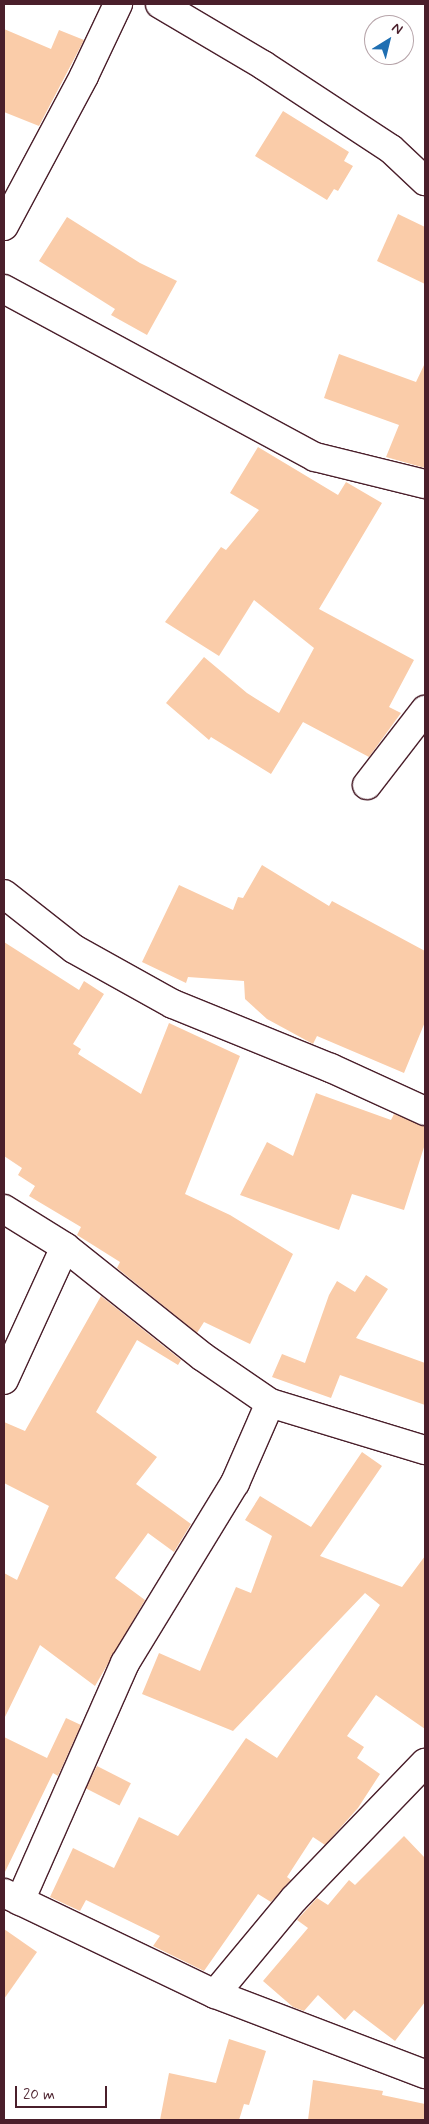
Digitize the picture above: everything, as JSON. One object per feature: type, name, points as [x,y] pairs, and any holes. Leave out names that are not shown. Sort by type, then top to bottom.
[{"type":"street","points":[[4,226],[84,76],[118,4]]},
{"type":"street","points":[[160,4],[263,65],[375,138],[425,181]]},
{"type":"street","points":[[4,289],[315,457],[425,484]]},
{"type":"street","points":[[367,784],[425,710]]},
{"type":"street","points":[[4,894],[74,949],[173,1004],[331,1068],[425,1111]]},
{"type":"street","points":[[4,1209],[65,1247],[203,1356],[270,1403],[425,1450]]},
{"type":"street","points":[[4,1380],[65,1247]]},
{"type":"street","points":[[270,1403],[235,1483],[125,1663],[12,1897],[215,1994],[425,2074]]},
{"type":"street","points":[[215,1994],[294,1899],[425,1763]]},
{"type":"building","points":[[4,29],[51,49],[59,30],[84,40],[39,126],[4,112]]},
{"type":"building","points":[[283,111],[349,152],[344,161],[353,166],[338,191],[334,189],[327,200],[255,156]]},
{"type":"building","points":[[398,214],[425,227],[425,284],[377,261]]},
{"type":"building","points":[[67,217],[140,263],[177,281],[147,335],[111,315],[115,309],[39,261]]},
{"type":"building","points":[[339,354],[416,382],[425,363],[425,468],[386,457],[399,425],[324,398]]},
{"type":"building","points":[[258,447],[338,495],[346,482],[382,503],[319,609],[414,660],[389,707],[401,713],[369,757],[303,722],[271,774],[211,737],[209,740],[166,703],[204,657],[247,693],[279,713],[314,648],[254,600],[219,656],[165,622],[221,547],[226,550],[259,510],[230,493]]},
{"type":"building","points":[[262,865],[329,906],[332,901],[425,951],[425,1022],[404,1073],[317,1036],[313,1044],[267,1019],[245,999],[244,981],[188,977],[186,983],[142,962],[179,885],[233,910],[238,897],[243,898]]},
{"type":"building","points":[[4,942],[79,990],[84,981],[104,994],[73,1044],[81,1049],[78,1054],[141,1094],[169,1023],[240,1056],[185,1194],[230,1215],[293,1254],[250,1344],[204,1322],[197,1333],[117,1268],[120,1262],[77,1235],[81,1227],[29,1196],[35,1186],[18,1175],[22,1168],[4,1156]]},
{"type":"building","points":[[316,1093],[391,1120],[394,1114],[425,1126],[425,1144],[404,1210],[352,1194],[339,1230],[240,1195],[267,1142],[293,1156]]},
{"type":"building","points":[[366,1275],[388,1289],[356,1338],[425,1363],[425,1405],[340,1375],[331,1398],[272,1377],[282,1354],[305,1363],[329,1295],[337,1281],[355,1292]]},
{"type":"building","points":[[101,1296],[181,1360],[178,1365],[137,1340],[96,1412],[157,1457],[136,1484],[191,1524],[174,1552],[148,1533],[115,1578],[145,1600],[95,1686],[40,1645],[4,1719],[4,1573],[17,1580],[49,1506],[4,1483],[4,1422],[25,1431]]},
{"type":"building","points":[[362,1452],[382,1466],[320,1556],[402,1587],[425,1556],[425,1729],[376,1695],[347,1736],[364,1747],[357,1758],[380,1774],[358,1808],[325,1845],[313,1837],[287,1877],[291,1880],[271,1902],[258,1894],[204,1971],[153,1946],[160,1936],[86,1900],[80,1911],[50,1897],[73,1848],[114,1868],[139,1817],[178,1836],[246,1738],[277,1758],[380,1605],[365,1593],[233,1731],[142,1694],[159,1653],[200,1671],[236,1587],[251,1593],[272,1536],[245,1520],[260,1496],[311,1527]]},
{"type":"building","points":[[66,1718],[81,1725],[58,1776],[53,1773],[4,1874],[4,1737],[47,1758]]},
{"type":"building","points":[[97,1766],[131,1783],[120,1806],[86,1788]]},
{"type":"building","points":[[404,1836],[425,1858],[425,2002],[395,2041],[354,2010],[345,2020],[318,1995],[304,2011],[293,2007],[263,1981],[308,1928],[297,1920],[317,1898],[328,1905],[349,1880],[355,1885]]},
{"type":"building","points":[[4,1929],[37,1952],[4,1999]]},
{"type":"building","points":[[229,2039],[266,2051],[249,2105],[244,2104],[239,2120],[160,2120],[169,2073],[216,2083]]},
{"type":"building","points":[[313,2080],[383,2091],[382,2095],[425,2104],[425,2120],[308,2120]]}]
